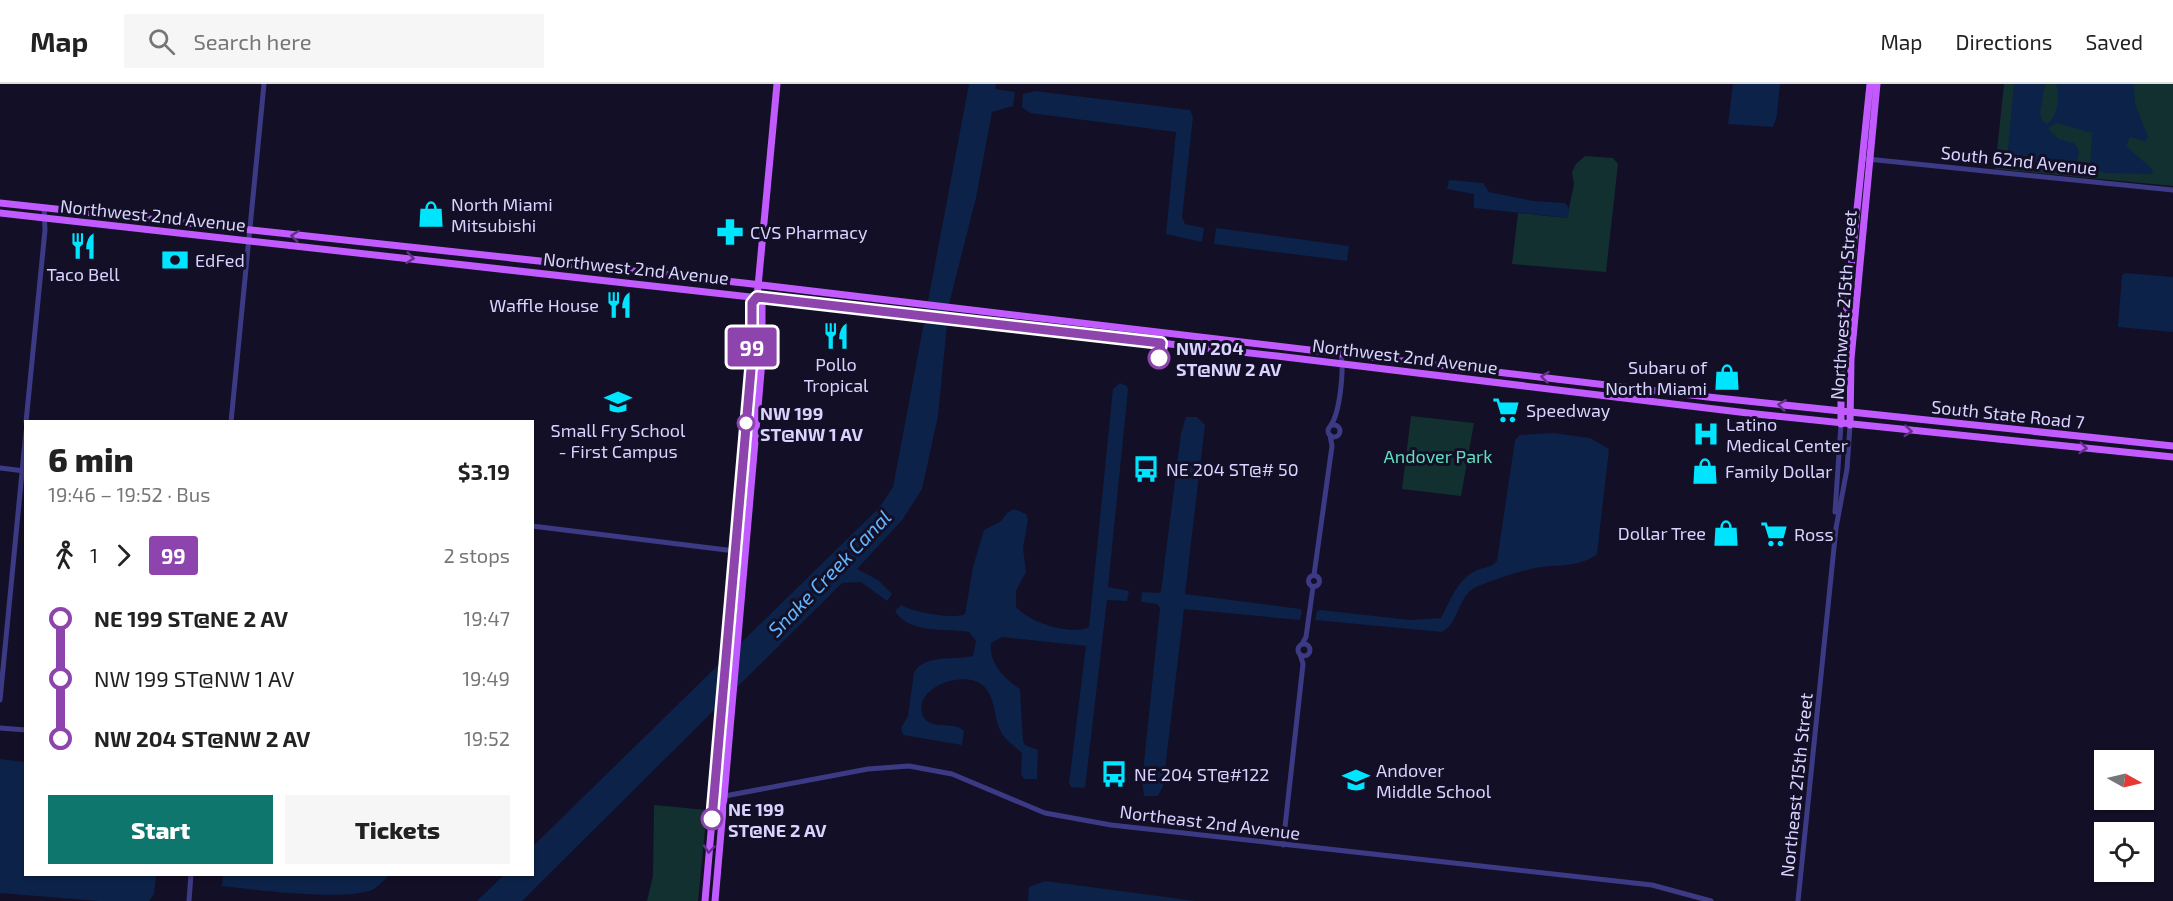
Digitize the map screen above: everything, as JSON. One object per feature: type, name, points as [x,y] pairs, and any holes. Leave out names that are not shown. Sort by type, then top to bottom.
[{"type":"main road","points":[[705,901],[752,358],[752,303],[757,297],[777,84]]},
{"type":"main road","name":"Northwest 215th Street","points":[[1850,425],[1870,84]]},
{"type":"main road","name":"Northwest 215th Street","points":[[1841,424],[1840,372],[1847,305],[1878,84]]},
{"type":"main road","name":"Northwest 2nd Avenue","points":[[0,203],[758,285],[1840,411]]},
{"type":"main road","name":"Northwest 2nd Avenue","points":[[0,213],[1343,364],[1841,424]]},
{"type":"main road","points":[[715,901],[743,552],[762,361],[762,304],[757,297]]},
{"type":"main road","points":[[1847,305],[1856,306]]},
{"type":"main road","name":"South State Road 7","points":[[1840,411],[2173,446]]},
{"type":"main road","name":"South State Road 7","points":[[1841,424],[2173,457]]},
{"type":"main road","points":[[2025,442],[2036,439],[2043,433]]},
{"type":"main road","points":[[2043,444],[2050,438],[2062,435]]},
{"type":"street","points":[[231,420],[264,84]]},
{"type":"street","name":"South 62nd Avenue","points":[[1866,159],[2173,190]]},
{"type":"street","points":[[26,420],[45,218],[44,208]]},
{"type":"street","points":[[1333,436],[1340,432],[1336,417],[1344,354]]},
{"type":"street","points":[[1304,655],[1310,651],[1305,645],[1306,637],[1313,587],[1319,582],[1314,575],[1333,436],[1328,430],[1336,417]]},
{"type":"street","name":"Northwest 215th Street","points":[[1823,672],[1836,528],[1841,424]]},
{"type":"street","points":[[1331,425],[1338,427]]},
{"type":"street","name":"Northwest 215th Street","points":[[1836,528],[1846,470],[1850,425]]},
{"type":"street","points":[[0,468],[24,471],[0,700]]},
{"type":"street","points":[[534,526],[743,552]]},
{"type":"street","points":[[1282,845],[1304,655],[1299,649],[1305,645]]},
{"type":"street","name":"Northeast 215th Street","points":[[1798,901],[1823,672]]},
{"type":"street","points":[[0,728],[24,730]]},
{"type":"street","name":"Northeast 2nd Avenue","points":[[714,798],[868,769],[909,766],[952,774],[1045,813],[1111,825],[1652,885],[1711,901]]},
{"type":"street","points":[[189,901],[191,876]]},
{"type":"green space","points":[[2004,84],[2173,84],[2173,186],[1995,169]]},
{"type":"green space","points":[[1585,156],[1613,158],[1618,164],[1606,272],[1512,264],[1518,213],[1567,218],[1574,184],[1572,172],[1576,164]]},
{"type":"green space","name":"Andover Park","points":[[1411,416],[1474,423],[1461,496],[1402,489]]},
{"type":"green space","points":[[654,805],[707,810],[698,901],[647,901],[653,876]]},
{"type":"water","name":"Snake Creek Canal","points":[[969,84],[996,84],[995,89],[1015,92],[1013,106],[992,112],[976,198],[949,304],[938,416],[922,489],[903,519],[857,569],[878,580],[892,594],[887,601],[861,582],[842,583],[522,901],[477,901],[503,876],[534,876],[534,845],[879,508],[893,487]]},
{"type":"water","points":[[1733,84],[1780,84],[1777,115],[1773,127],[1728,124]]},
{"type":"water","points":[[2014,84],[2045,84],[2040,113],[2043,122],[2047,124],[2054,116],[2057,106],[2056,84],[2134,84],[2135,104],[2148,137],[2145,141],[2130,137],[2126,146],[2152,169],[2153,174],[2106,173],[2094,170],[2090,164],[2092,133],[2057,123],[2049,127],[2050,131],[2059,139],[2074,143],[2079,151],[2077,162],[2062,169],[2010,160],[2008,149]]},
{"type":"water","points":[[1035,91],[1190,110],[1193,117],[1182,217],[1185,224],[1204,228],[1202,242],[1166,234],[1176,132],[1030,113],[1022,107],[1023,94]]},
{"type":"water","points":[[1449,180],[1483,183],[1489,192],[1533,201],[1565,203],[1569,208],[1568,218],[1474,208],[1474,194],[1447,189]]},
{"type":"water","points":[[1216,228],[1349,246],[1347,261],[1214,244]]},
{"type":"water","points":[[2125,273],[2173,277],[2173,332],[2118,327],[2122,275]]},
{"type":"water","points":[[1120,383],[1127,386],[1128,390],[1108,587],[1129,591],[1127,601],[1107,600],[1085,788],[1071,787],[1069,783],[1086,646],[1002,637],[991,643],[992,658],[995,664],[1008,680],[1020,689],[1023,741],[1025,745],[1038,750],[1037,779],[1024,779],[1021,774],[1022,753],[1002,733],[992,699],[986,689],[973,680],[962,679],[941,684],[925,697],[922,706],[923,716],[931,723],[954,726],[964,731],[962,745],[903,735],[901,728],[908,716],[914,672],[919,666],[933,660],[973,656],[976,641],[969,632],[918,627],[901,618],[895,611],[901,605],[933,614],[959,616],[965,614],[973,567],[984,530],[1001,521],[1007,513],[1014,509],[1026,514],[1028,519],[1023,548],[1026,572],[1016,591],[1016,607],[1030,618],[1050,626],[1071,630],[1089,627],[1113,389]]},
{"type":"water","points":[[1186,417],[1197,417],[1205,425],[1185,594],[1302,611],[1300,620],[1184,609],[1163,786],[1158,796],[1144,796],[1142,781],[1160,608],[1157,604],[1141,602],[1142,592],[1159,593],[1161,591],[1181,433]]},
{"type":"water","points":[[1553,433],[1590,438],[1609,449],[1597,554],[1583,562],[1528,570],[1478,586],[1466,595],[1452,622],[1442,632],[1315,620],[1317,611],[1321,610],[1410,620],[1441,618],[1463,580],[1475,571],[1497,561],[1515,440],[1520,435]]},
{"type":"water","points":[[0,759],[24,762],[24,876],[156,876],[154,894],[149,901],[98,901],[0,893]]},
{"type":"water","points":[[223,876],[388,876],[372,890],[342,895],[276,892],[222,886]]},
{"type":"water","points":[[1045,881],[1195,901],[1028,901],[1029,887]]},
{"type":"bus line","name":"99","points":[[712,819],[752,358],[752,303],[757,297],[1161,343],[1159,358]]},
{"type":"place","name":"North Miami Mitsubishi","points":[[431,214]]},
{"type":"place","name":"CVS Pharmacy","points":[[730,232]]},
{"type":"place","name":"Taco Bell","points":[[83,246]]},
{"type":"place","name":"EdFed","points":[[175,260]]},
{"type":"place","name":"Waffle House","points":[[619,305]]},
{"type":"place","name":"Pollo Tropical","points":[[836,336]]},
{"type":"place","name":"NW 204 ST@NW 2 AV","points":[[1159,358]]},
{"type":"place","name":"Subaru of North Miami","points":[[1727,377]]},
{"type":"place","name":"Small Fry School - First Campus","points":[[618,402]]},
{"type":"place","name":"Speedway","points":[[1506,410]]},
{"type":"place","name":"NW 199 ST@NW 1 AV","points":[[746,423]]},
{"type":"place","name":"Latino Medical Center","points":[[1706,434]]},
{"type":"place","name":"NE 204 ST@# 50","points":[[1146,469]]},
{"type":"place","name":"Family Dollar","points":[[1705,471]]},
{"type":"place","name":"Dollar Tree","points":[[1726,533]]},
{"type":"place","name":"Ross","points":[[1774,534]]},
{"type":"place","name":"NE 204 ST@#122","points":[[1114,774]]},
{"type":"place","name":"Andover Middle School","points":[[1356,780]]},
{"type":"place","name":"NE 199 ST@NE 2 AV","points":[[712,819]]}]
